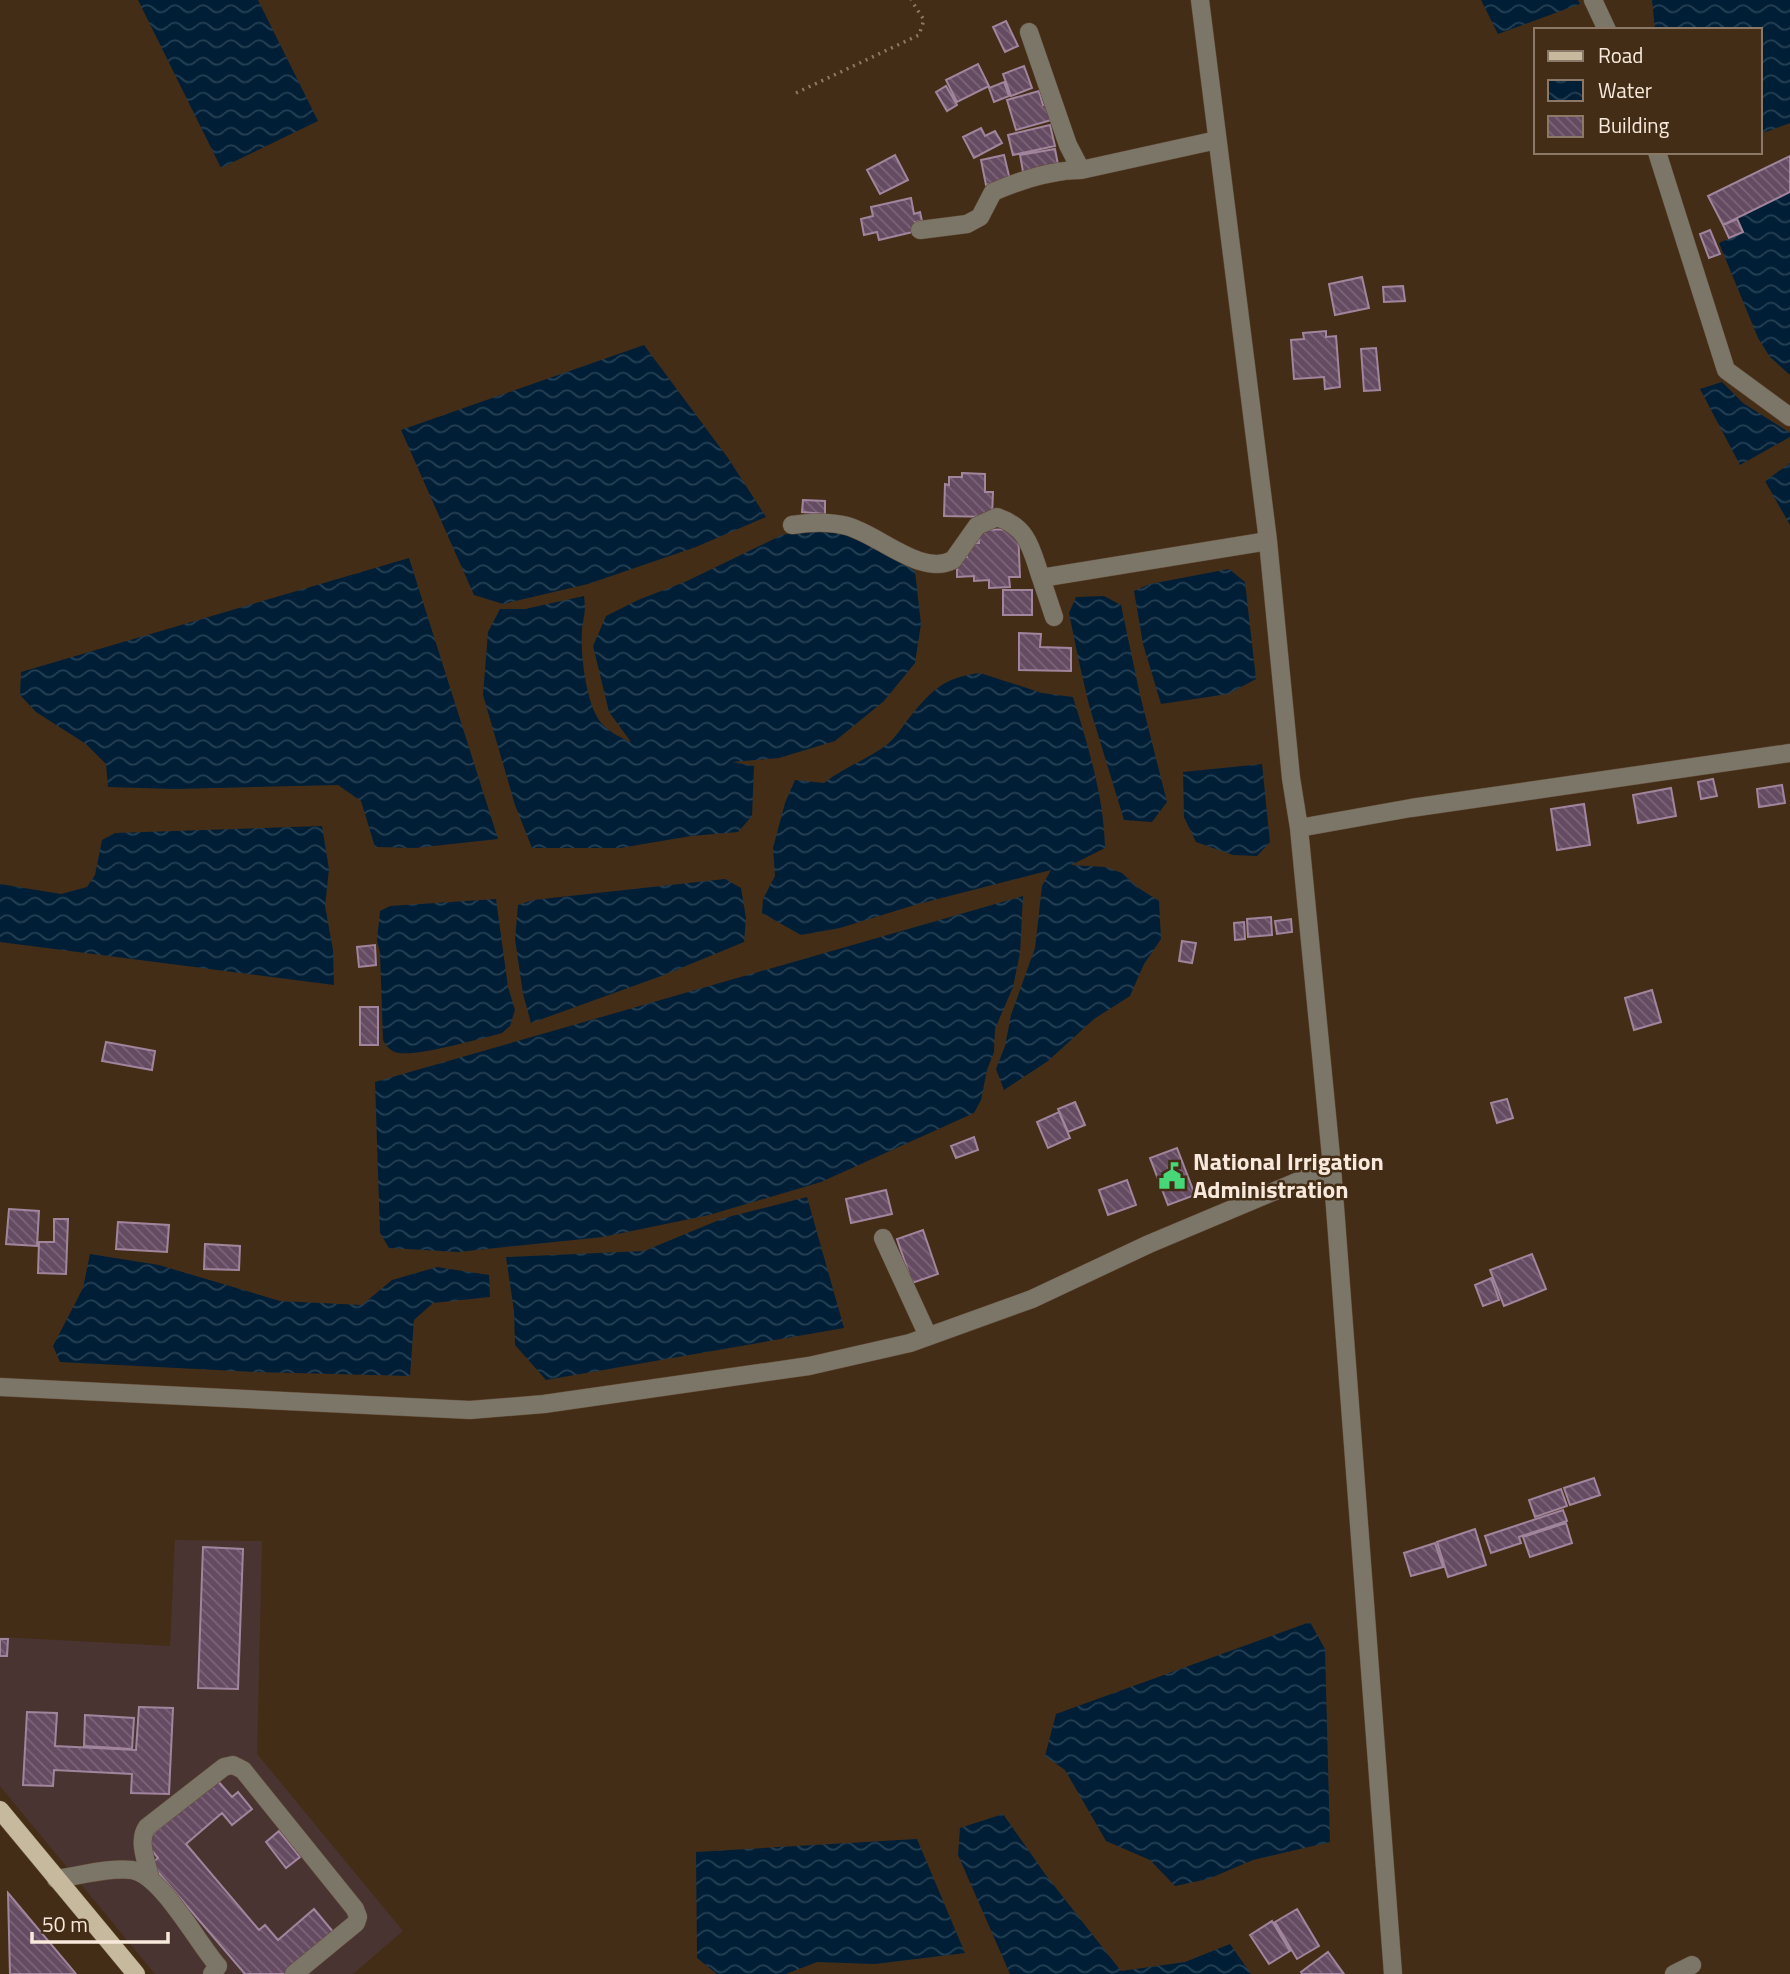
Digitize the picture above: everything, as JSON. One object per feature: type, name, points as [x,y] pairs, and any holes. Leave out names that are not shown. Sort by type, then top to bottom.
[{"type":"main road","points":[[0,1810],[136,1974]]},
{"type":"street","points":[[1200,0],[1268,541],[1291,778],[1299,828],[1332,1167],[1393,1974]]},
{"type":"street","points":[[1593,0],[1606,28]]},
{"type":"street","points":[[1029,32],[1068,145],[1081,170]]},
{"type":"street","points":[[920,230],[967,224],[980,217],[993,192],[1059,170],[1081,170],[1217,140]]},
{"type":"street","points":[[1658,154],[1726,370],[1790,417]]},
{"type":"street","points":[[792,525],[828,522],[845,525],[908,558],[936,564],[953,560],[976,526],[997,517],[1016,525],[1026,536],[1054,617]]},
{"type":"street","points":[[1041,578],[1268,541]]},
{"type":"street","points":[[1299,828],[1424,806],[1790,753]]},
{"type":"street","points":[[0,1387],[470,1410],[544,1404],[809,1366],[910,1343],[1032,1299],[1149,1244],[1332,1167]]},
{"type":"street","points":[[883,1238],[928,1336]]},
{"type":"street","points":[[150,1878],[142,1840],[142,1833],[147,1827],[223,1767],[233,1765],[243,1770],[355,1909],[358,1917],[356,1923],[294,1974]]},
{"type":"street","points":[[56,1879],[133,1870],[150,1878],[199,1938],[218,1971]]},
{"type":"street","points":[[1674,1974],[1692,1965]]},
{"type":"path","points":[[796,93],[919,35],[924,20],[911,0]]},
{"type":"shaded area","points":[[175,1540],[262,1541],[257,1754],[403,1931],[353,1974],[155,1974],[0,1786],[0,1637],[170,1646]]},
{"type":"water","points":[[138,0],[258,0],[318,121],[221,168]]},
{"type":"water","points":[[1481,0],[1578,0],[1580,4],[1498,34]]},
{"type":"water","points":[[1652,0],[1790,0],[1790,123],[1762,133],[1762,28],[1655,28]]},
{"type":"water","points":[[1790,192],[1790,375],[1770,357],[1758,338],[1719,243],[1744,232],[1738,218]]},
{"type":"water","points":[[644,345],[728,458],[766,517],[696,547],[588,584],[503,604],[474,595],[401,430]]},
{"type":"water","points":[[1722,382],[1743,403],[1790,433],[1790,437],[1740,465],[1700,389]]},
{"type":"water","points":[[1790,463],[1790,525],[1765,481]]},
{"type":"water","points":[[825,528],[869,542],[915,571],[921,624],[915,663],[884,701],[835,741],[779,758],[732,762],[754,766],[752,816],[738,832],[691,836],[620,848],[532,848],[515,805],[483,695],[488,632],[500,609],[525,609],[584,596],[582,651],[592,706],[603,725],[631,742],[609,712],[593,646],[606,616],[782,535]]},
{"type":"water","points":[[409,558],[498,839],[415,848],[375,847],[361,801],[338,785],[175,789],[108,787],[106,764],[86,744],[36,712],[20,695],[21,672]]},
{"type":"water","points":[[1229,569],[1245,582],[1256,679],[1228,694],[1161,704],[1143,644],[1134,591],[1150,584]]},
{"type":"water","points":[[1104,596],[1121,605],[1167,802],[1152,822],[1124,820],[1089,705],[1079,662],[1069,613],[1076,597]]},
{"type":"water","points":[[980,673],[1042,693],[1073,697],[1098,791],[1105,848],[1071,865],[1105,867],[1122,873],[1137,887],[1159,901],[1161,939],[1144,964],[1130,996],[1094,1019],[1048,1061],[1004,1090],[996,1069],[1005,1046],[1011,1015],[1035,948],[1042,886],[1051,870],[918,904],[840,928],[801,935],[762,913],[763,899],[775,876],[773,848],[785,803],[795,780],[824,783],[889,743],[937,688],[955,679]]},
{"type":"water","points":[[1262,764],[1270,842],[1257,856],[1233,855],[1196,842],[1184,817],[1183,772]]},
{"type":"water","points":[[322,826],[329,869],[325,906],[333,950],[334,985],[0,942],[0,884],[61,894],[87,887],[95,875],[102,840],[115,833]]},
{"type":"water","points":[[725,879],[741,888],[746,918],[744,942],[664,975],[531,1023],[523,994],[515,939],[518,905],[533,900]]},
{"type":"water","points":[[1023,896],[1020,953],[1013,987],[995,1029],[994,1052],[981,1100],[974,1113],[821,1182],[709,1215],[603,1237],[458,1252],[389,1248],[380,1233],[375,1082]]},
{"type":"water","points":[[496,899],[508,987],[515,1010],[510,1026],[502,1033],[435,1050],[399,1053],[391,1050],[383,1040],[380,953],[377,940],[380,911],[390,906]]},
{"type":"water","points":[[807,1197],[844,1328],[546,1380],[515,1345],[514,1311],[506,1257],[644,1251],[724,1218]]},
{"type":"water","points":[[90,1254],[159,1265],[280,1301],[362,1305],[392,1280],[437,1267],[489,1275],[490,1297],[433,1303],[414,1320],[410,1376],[255,1372],[60,1362],[53,1346],[83,1288]]},
{"type":"water","points":[[1310,1622],[1325,1649],[1330,1842],[1253,1860],[1208,1879],[1175,1886],[1150,1860],[1106,1841],[1065,1770],[1045,1756],[1056,1714]]},
{"type":"water","points":[[1003,1814],[1045,1874],[1121,1971],[1185,1962],[1230,1944],[1251,1974],[1010,1974],[958,1855],[960,1828]]},
{"type":"water","points":[[917,1839],[965,1953],[875,1964],[817,1962],[786,1974],[717,1974],[697,1958],[696,1852]]},
{"type":"building","points":[[1006,21],[1018,46],[1005,52],[993,27]]},
{"type":"building","points":[[978,64],[989,86],[957,102],[946,80]]},
{"type":"building","points":[[1024,66],[1032,88],[1011,96],[1003,74]]},
{"type":"building","points":[[1004,82],[1009,96],[994,102],[989,88]]},
{"type":"building","points":[[946,86],[957,105],[947,111],[936,92]]},
{"type":"building","points":[[1039,91],[1043,105],[1051,103],[1055,119],[1016,130],[1007,100]]},
{"type":"building","points":[[1050,125],[1055,146],[1013,155],[1008,135]]},
{"type":"building","points":[[981,128],[985,136],[995,131],[1002,143],[974,158],[963,137]]},
{"type":"building","points":[[1055,149],[1059,170],[1024,177],[1020,155]]},
{"type":"building","points":[[895,155],[908,180],[880,194],[867,170]]},
{"type":"building","points":[[1004,155],[1010,180],[986,185],[981,160]]},
{"type":"building","points":[[1790,156],[1790,192],[1723,225],[1708,196]]},
{"type":"building","points":[[911,198],[914,214],[920,212],[922,221],[915,222],[917,231],[879,240],[877,232],[864,235],[861,219],[873,216],[871,207]]},
{"type":"building","points":[[1737,219],[1743,232],[1729,238],[1723,225]]},
{"type":"building","points":[[1710,230],[1720,254],[1709,258],[1700,234]]},
{"type":"building","points":[[1362,277],[1369,308],[1335,315],[1329,284]]},
{"type":"building","points":[[1403,286],[1405,301],[1384,302],[1383,287]]},
{"type":"building","points":[[1326,331],[1326,337],[1336,336],[1340,387],[1325,389],[1324,377],[1294,379],[1291,340],[1304,339],[1303,333]]},
{"type":"building","points":[[1376,348],[1380,390],[1364,391],[1361,349]]},
{"type":"building","points":[[962,473],[985,474],[985,492],[993,492],[992,517],[944,516],[945,484],[949,485],[949,477],[962,477]]},
{"type":"building","points":[[803,500],[825,501],[825,514],[802,512]]},
{"type":"building","points":[[1018,529],[1020,577],[1009,577],[1010,587],[989,588],[989,580],[974,581],[974,576],[957,577],[957,557],[967,557],[966,543],[979,543],[978,530]]},
{"type":"building","points":[[1003,590],[1032,590],[1032,615],[1003,615]]},
{"type":"building","points":[[1019,633],[1041,634],[1040,647],[1071,648],[1071,671],[1019,670]]},
{"type":"building","points":[[1713,779],[1717,796],[1701,799],[1698,782]]},
{"type":"building","points":[[1782,785],[1785,803],[1759,807],[1757,789]]},
{"type":"building","points":[[1671,788],[1676,816],[1638,823],[1633,795]]},
{"type":"building","points":[[1584,804],[1590,845],[1557,850],[1551,809]]},
{"type":"building","points":[[1271,917],[1272,935],[1248,937],[1247,919]]},
{"type":"building","points":[[1291,919],[1292,932],[1277,934],[1275,921]]},
{"type":"building","points":[[1244,922],[1245,939],[1235,940],[1234,923]]},
{"type":"building","points":[[1182,941],[1196,943],[1192,963],[1179,961]]},
{"type":"building","points":[[375,945],[376,965],[359,967],[357,947]]},
{"type":"building","points":[[1652,990],[1661,1022],[1634,1030],[1625,998]]},
{"type":"building","points":[[360,1007],[378,1007],[378,1045],[360,1045]]},
{"type":"building","points":[[106,1042],[155,1051],[152,1070],[102,1061]]},
{"type":"building","points":[[1507,1099],[1513,1118],[1497,1123],[1491,1103]]},
{"type":"building","points":[[1075,1102],[1085,1125],[1068,1132],[1058,1109]]},
{"type":"building","points":[[1059,1112],[1070,1138],[1048,1148],[1037,1122]]},
{"type":"building","points":[[974,1137],[978,1150],[956,1158],[951,1146]]},
{"type":"building","name":"National Irrigation Administration","points":[[1177,1148],[1195,1195],[1168,1205],[1150,1158]]},
{"type":"building","points":[[1127,1180],[1136,1205],[1108,1215],[1099,1190]]},
{"type":"building","points":[[886,1190],[892,1214],[851,1223],[846,1199]]},
{"type":"building","points":[[9,1209],[39,1211],[37,1246],[6,1244]]},
{"type":"building","points":[[54,1219],[68,1219],[66,1274],[38,1273],[39,1242],[54,1242]]},
{"type":"building","points":[[118,1222],[169,1225],[167,1252],[116,1249]]},
{"type":"building","points":[[923,1230],[938,1274],[912,1283],[897,1239]]},
{"type":"building","points":[[205,1244],[240,1246],[239,1270],[204,1269]]},
{"type":"building","points":[[1532,1254],[1546,1289],[1504,1306],[1490,1270]]},
{"type":"building","points":[[1491,1278],[1499,1300],[1483,1306],[1475,1285]]},
{"type":"building","points":[[1594,1478],[1600,1495],[1570,1505],[1564,1488]]},
{"type":"building","points":[[1561,1489],[1567,1506],[1535,1517],[1529,1500]]},
{"type":"building","points":[[1563,1510],[1567,1521],[1519,1537],[1521,1543],[1491,1553],[1485,1536]]},
{"type":"building","points":[[1566,1523],[1572,1543],[1530,1557],[1523,1537]]},
{"type":"building","points":[[1475,1529],[1486,1565],[1448,1577],[1437,1542]]},
{"type":"building","points":[[1435,1543],[1443,1567],[1411,1576],[1404,1553]]},
{"type":"building","points":[[203,1547],[243,1549],[238,1689],[198,1688]]},
{"type":"building","points":[[0,1639],[8,1639],[7,1656],[0,1656]]},
{"type":"building","points":[[139,1707],[173,1708],[169,1794],[131,1793],[132,1774],[54,1770],[53,1786],[23,1785],[27,1712],[57,1713],[55,1746],[136,1750]]},
{"type":"building","points":[[85,1715],[134,1718],[132,1749],[84,1746]]},
{"type":"building","points":[[217,1780],[232,1797],[238,1792],[252,1809],[232,1825],[222,1813],[186,1844],[259,1930],[265,1925],[278,1940],[314,1909],[334,1933],[286,1974],[245,1974],[151,1864],[158,1858],[144,1841]]},
{"type":"building","points":[[279,1831],[300,1857],[286,1868],[266,1842]]},
{"type":"building","points":[[8,1893],[76,1974],[10,1974]]},
{"type":"building","points":[[1297,1909],[1319,1946],[1297,1959],[1275,1922]]},
{"type":"building","points":[[1272,1921],[1290,1951],[1269,1964],[1250,1935]]},
{"type":"building","points":[[1328,1952],[1344,1974],[1302,1974],[1301,1972]]},
{"type":"place","name":"National Irrigation Administration","points":[[1172,1176]]}]
